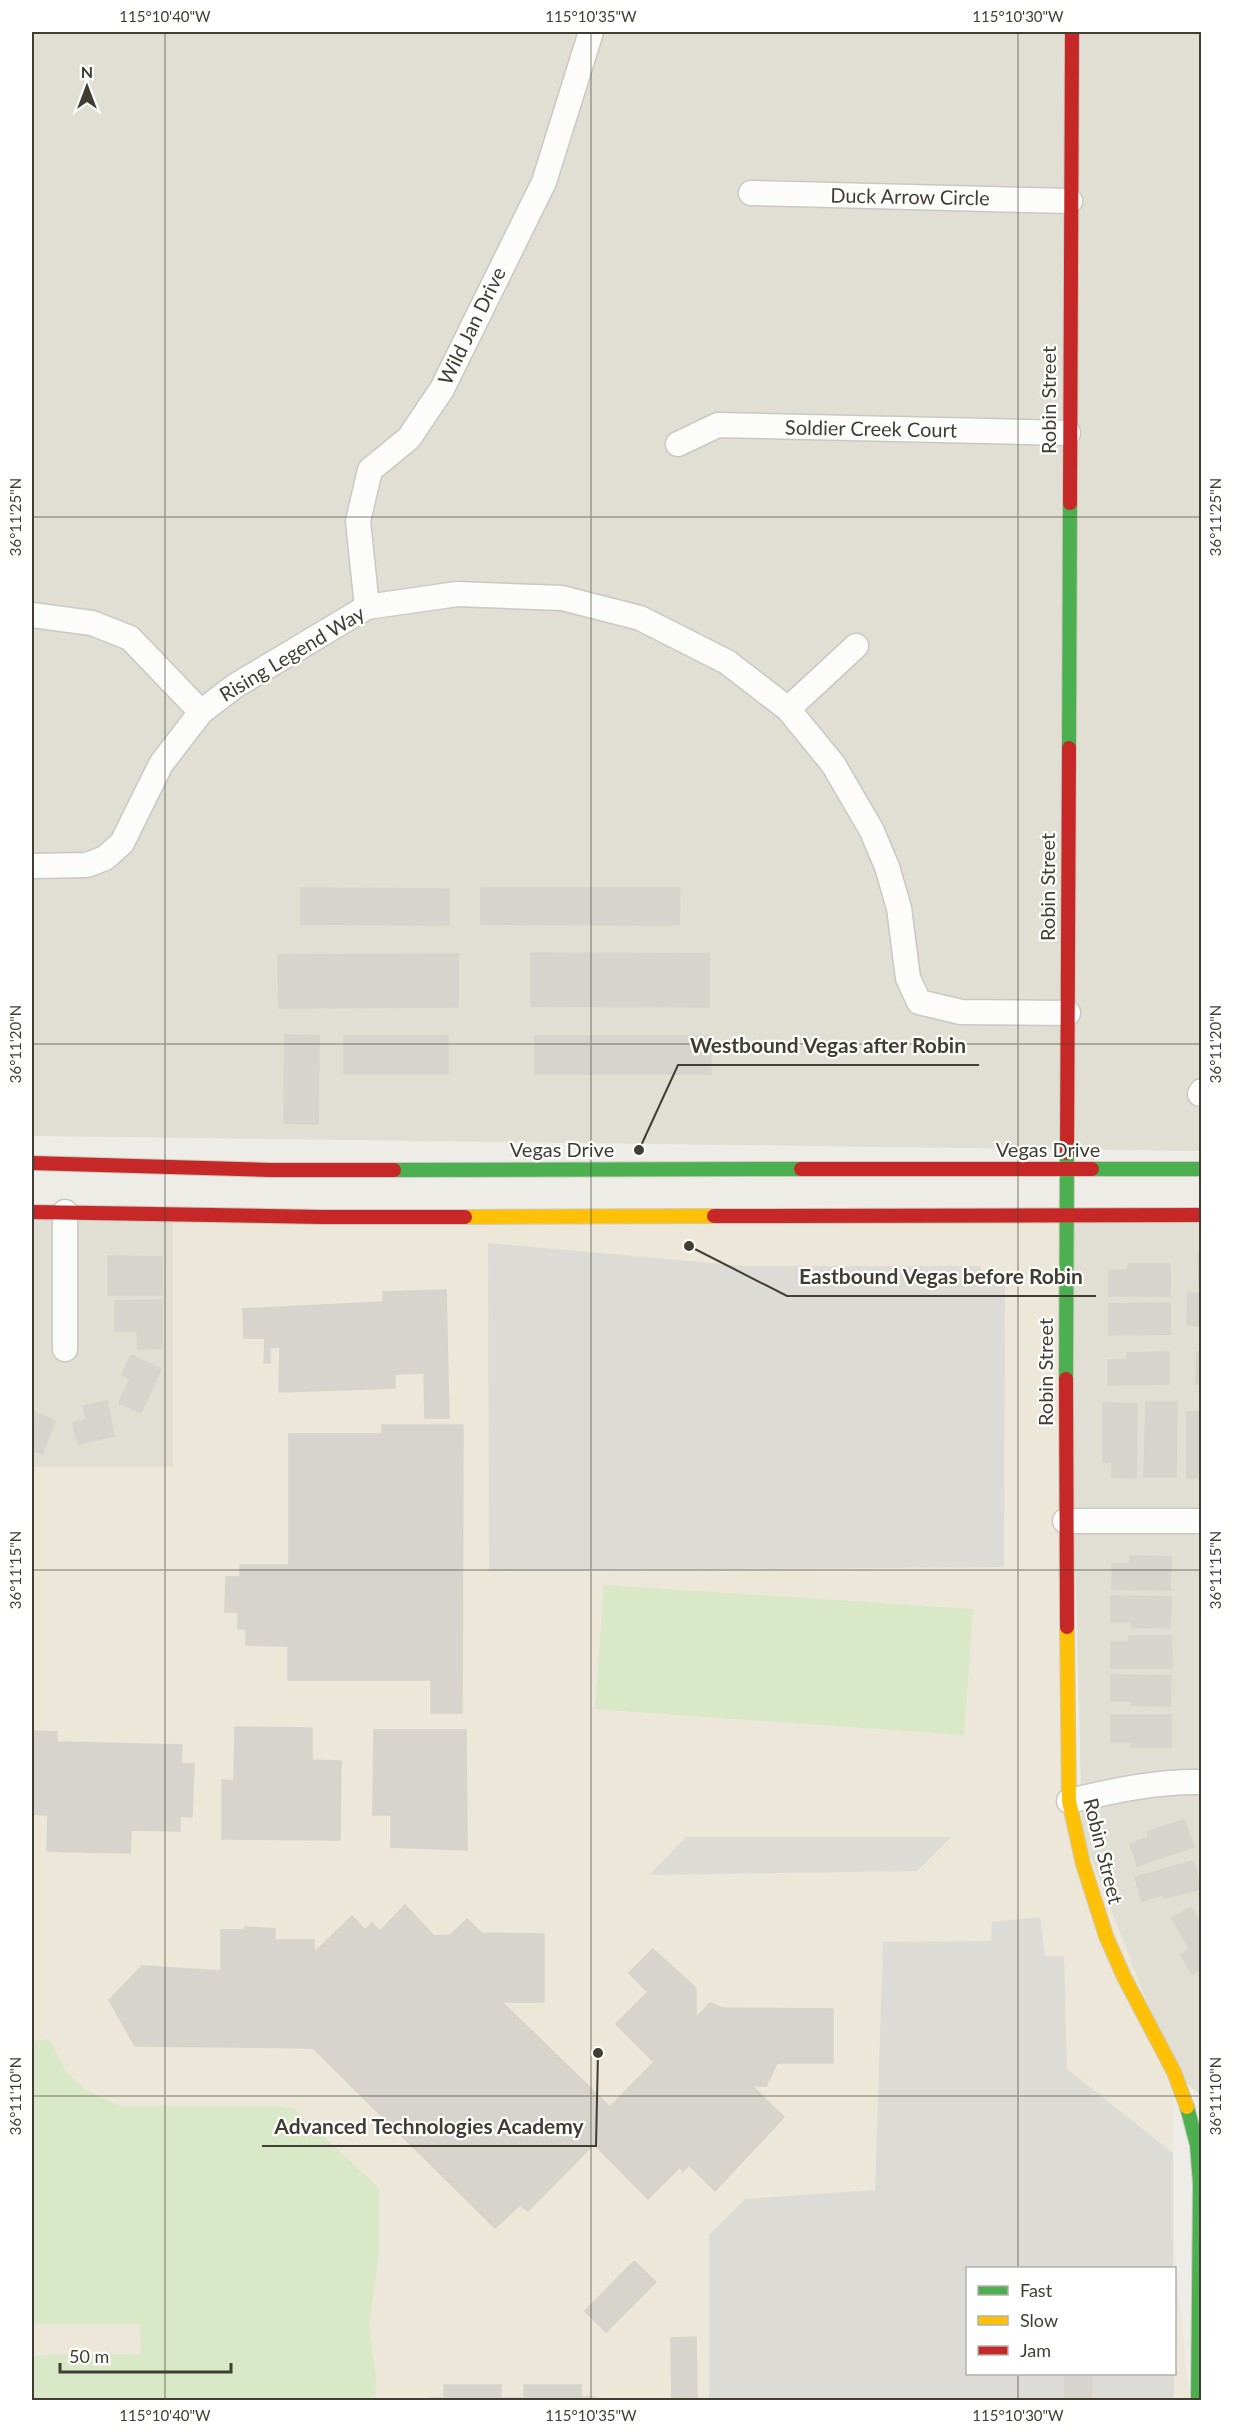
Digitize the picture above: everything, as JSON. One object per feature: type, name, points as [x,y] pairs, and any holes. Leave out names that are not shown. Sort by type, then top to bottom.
[{"type":"street","name":"Wild Jan Drive","points":[[367,607],[358,521],[370,470],[409,438],[442,388],[543,182],[591,32]]},
{"type":"street","name":"Robin Street","points":[[1072,32],[1068,433],[1065,1521],[1069,1802],[1083,1864],[1106,1936],[1124,1977],[1174,2072],[1188,2108],[1197,2145],[1200,2184],[1198,2400]]},
{"type":"street","name":"Duck Arrow Circle","points":[[751,193],[1070,201]]},
{"type":"street","name":"Soldier Creek Court","points":[[678,444],[718,425],[1068,433]]},
{"type":"street","name":"Rising Legend Way","points":[[32,866],[87,865],[105,858],[122,843],[161,764],[201,712],[235,686],[367,607],[457,594],[562,598],[640,618],[728,662],[788,709],[833,764],[872,831],[887,867],[899,908],[908,978],[919,1002],[961,1012],[1068,1013]]},
{"type":"street","points":[[32,615],[92,623],[130,638],[201,712]]},
{"type":"street","points":[[788,709],[856,646]]},
{"type":"street","name":"Vegas Drive","points":[[32,1163],[513,1175],[1202,1169]]},
{"type":"street","points":[[32,1212],[298,1217],[514,1211],[1202,1215]]},
{"type":"street","points":[[65,1212],[65,1349]]},
{"type":"street","points":[[1065,1521],[1202,1521]]},
{"type":"street","points":[[1069,1802],[1127,1787],[1173,1781],[1202,1782]]},
{"type":"shaded area","points":[[32,32],[1201,32],[1201,1151],[32,1136]]},
{"type":"shaded area","points":[[32,1213],[173,1215],[173,1467],[32,1467]]},
{"type":"shaded area","points":[[173,1215],[1066,1215],[1069,1801],[1174,2072],[1172,2230],[1176,2267],[966,2267],[966,2375],[1176,2375],[1176,2268],[1190,2400],[32,2400],[32,1467],[173,1467]]},
{"type":"shaded area","points":[[1066,1215],[1201,1215],[1201,2096],[1174,2072],[1083,1864]]},
{"type":"shaded area","points":[[488,1243],[745,1266],[981,1266],[981,1276],[1005,1276],[1004,1567],[489,1571]]},
{"type":"shaded area","points":[[686,1837],[951,1837],[917,1871],[649,1875]]},
{"type":"shaded area","points":[[1040,1917],[1045,1956],[1064,1956],[1067,2069],[1173,2153],[1173,2267],[966,2267],[966,2375],[1174,2375],[1174,2400],[709,2400],[709,2235],[745,2199],[875,2190],[883,1942],[991,1941],[992,1922]]},
{"type":"green space","points":[[604,1585],[973,1609],[964,1735],[595,1709]]},
{"type":"green space","points":[[49,2039],[66,2072],[86,2090],[120,2106],[293,2108],[379,2188],[379,2252],[369,2327],[376,2377],[375,2400],[32,2400],[32,2355],[141,2354],[140,2324],[32,2324],[32,2041]]},
{"type":"building","points":[[301,888],[449,889],[449,925],[301,924]]},
{"type":"building","points":[[481,888],[680,888],[679,925],[481,924]]},
{"type":"building","points":[[531,953],[709,954],[709,1007],[531,1006]]},
{"type":"building","points":[[458,954],[458,1007],[279,1008],[278,955]]},
{"type":"building","points":[[285,1035],[319,1036],[318,1124],[284,1123]]},
{"type":"building","points":[[344,1036],[448,1036],[448,1074],[344,1074]]},
{"type":"building","points":[[535,1036],[711,1036],[711,1074],[535,1074]]},
{"type":"building","points":[[1198,1253],[1202,1253],[1202,1287],[1199,1287]]},
{"type":"building","points":[[108,1256],[162,1257],[162,1295],[108,1295]]},
{"type":"building","points":[[1128,1264],[1170,1264],[1170,1296],[1109,1296],[1109,1270],[1128,1270]]},
{"type":"building","points":[[446,1290],[449,1418],[425,1418],[424,1373],[395,1374],[395,1388],[279,1392],[280,1347],[270,1348],[270,1363],[264,1363],[265,1338],[244,1338],[243,1309],[383,1302],[383,1292]]},
{"type":"building","points":[[1188,1293],[1202,1293],[1202,1326],[1187,1325]]},
{"type":"building","points":[[162,1300],[162,1348],[138,1349],[137,1331],[115,1331],[115,1301]]},
{"type":"building","points":[[1170,1303],[1170,1334],[1109,1335],[1109,1304]]},
{"type":"building","points":[[1169,1352],[1169,1384],[1108,1385],[1108,1360],[1128,1360],[1127,1353]]},
{"type":"building","points":[[1197,1352],[1202,1352],[1202,1384],[1196,1384]]},
{"type":"building","points":[[131,1355],[161,1369],[141,1413],[119,1403],[130,1379],[122,1375]]},
{"type":"building","points":[[107,1401],[114,1436],[78,1444],[73,1423],[86,1420],[83,1406]]},
{"type":"building","points":[[1146,1402],[1177,1402],[1176,1477],[1144,1477]]},
{"type":"building","points":[[1103,1403],[1137,1404],[1136,1478],[1112,1477],[1112,1462],[1103,1462]]},
{"type":"building","points":[[35,1412],[55,1421],[42,1454],[32,1450],[32,1420]]},
{"type":"building","points":[[1187,1412],[1202,1412],[1202,1478],[1187,1478]]},
{"type":"building","points":[[382,1425],[463,1425],[462,1713],[431,1713],[431,1680],[288,1680],[288,1646],[246,1645],[246,1629],[238,1629],[238,1612],[225,1612],[226,1577],[240,1577],[240,1565],[289,1565],[289,1434],[382,1434]]},
{"type":"building","points":[[1130,1556],[1171,1557],[1170,1590],[1112,1589],[1112,1564],[1130,1564]]},
{"type":"building","points":[[1111,1596],[1171,1597],[1170,1628],[1132,1627],[1132,1622],[1111,1622]]},
{"type":"building","points":[[1129,1636],[1171,1636],[1172,1668],[1111,1668],[1111,1642],[1129,1642]]},
{"type":"building","points":[[1111,1675],[1171,1676],[1170,1706],[1131,1705],[1131,1701],[1111,1701]]},
{"type":"building","points":[[1111,1715],[1171,1715],[1171,1747],[1131,1747],[1131,1742],[1111,1742]]},
{"type":"building","points":[[235,1727],[312,1728],[312,1760],[341,1761],[340,1840],[222,1839],[222,1780],[234,1781]]},
{"type":"building","points":[[374,1730],[466,1730],[467,1850],[391,1847],[391,1815],[373,1815]]},
{"type":"building","points":[[32,1731],[57,1732],[57,1742],[182,1745],[181,1764],[194,1764],[192,1817],[180,1816],[180,1831],[131,1830],[130,1853],[47,1851],[48,1815],[32,1814]]},
{"type":"building","points":[[1184,1820],[1194,1847],[1137,1866],[1130,1844],[1149,1837],[1147,1832]]},
{"type":"building","points":[[1193,1861],[1201,1889],[1142,1901],[1135,1877]]},
{"type":"building","points":[[405,1905],[434,1936],[451,1935],[467,1919],[484,1935],[486,1933],[544,1934],[544,2002],[502,2002],[610,2107],[654,2062],[616,2024],[648,1992],[629,1973],[653,1949],[696,1988],[696,2018],[710,2003],[722,2008],[833,2009],[833,2063],[777,2063],[766,2086],[752,2086],[784,2117],[715,2191],[689,2165],[683,2171],[680,2167],[648,2199],[594,2144],[528,2211],[520,2205],[495,2228],[313,2048],[135,2046],[109,2000],[142,1966],[221,1971],[221,1930],[245,1930],[245,1927],[275,1929],[275,1940],[314,1940],[314,1953],[352,1916],[365,1930],[372,1923],[380,1931]]},
{"type":"building","points":[[1191,1908],[1202,1926],[1202,1969],[1192,1974],[1181,1954],[1190,1949],[1172,1918]]},
{"type":"building","points":[[634,2261],[656,2282],[606,2332],[585,2311]]},
{"type":"building","points":[[696,2337],[697,2400],[672,2400],[671,2338]]},
{"type":"building","points":[[1065,2375],[1092,2375],[1091,2400],[1065,2400]]},
{"type":"building","points":[[444,2385],[501,2385],[501,2398],[524,2398],[524,2385],[581,2385],[581,2397],[595,2397],[595,2400],[430,2400],[430,2398],[444,2398]]},
{"type":"traffic: fast","points":[[1069,748],[1070,503]]},
{"type":"traffic: fast","points":[[1066,1379],[1067,1153]]},
{"type":"traffic: fast","points":[[394,1170],[801,1169]]},
{"type":"traffic: fast","points":[[1092,1169],[1202,1169]]},
{"type":"traffic: fast","points":[[1187,2107],[1197,2145],[1200,2184],[1198,2400]]},
{"type":"traffic: slow","points":[[465,1217],[714,1216]]},
{"type":"traffic: slow","points":[[1067,1627],[1069,1801],[1083,1864],[1106,1936],[1124,1977],[1174,2072],[1187,2107]]},
{"type":"traffic: jam","points":[[1070,503],[1072,32]]},
{"type":"traffic: jam","points":[[1067,1153],[1069,748]]},
{"type":"traffic: jam","points":[[32,1163],[270,1170],[394,1170]]},
{"type":"traffic: jam","points":[[801,1169],[1092,1169]]},
{"type":"traffic: jam","points":[[32,1212],[465,1217]]},
{"type":"traffic: jam","points":[[714,1216],[1202,1215]]},
{"type":"traffic: jam","points":[[1066,1379],[1067,1627]]},
{"type":"place","name":"Westbound Vegas after Robin","points":[[639,1150]]},
{"type":"place","name":"Eastbound Vegas before Robin","points":[[689,1246]]},
{"type":"place","name":"Advanced Technologies Academy","points":[[598,2053]]}]
